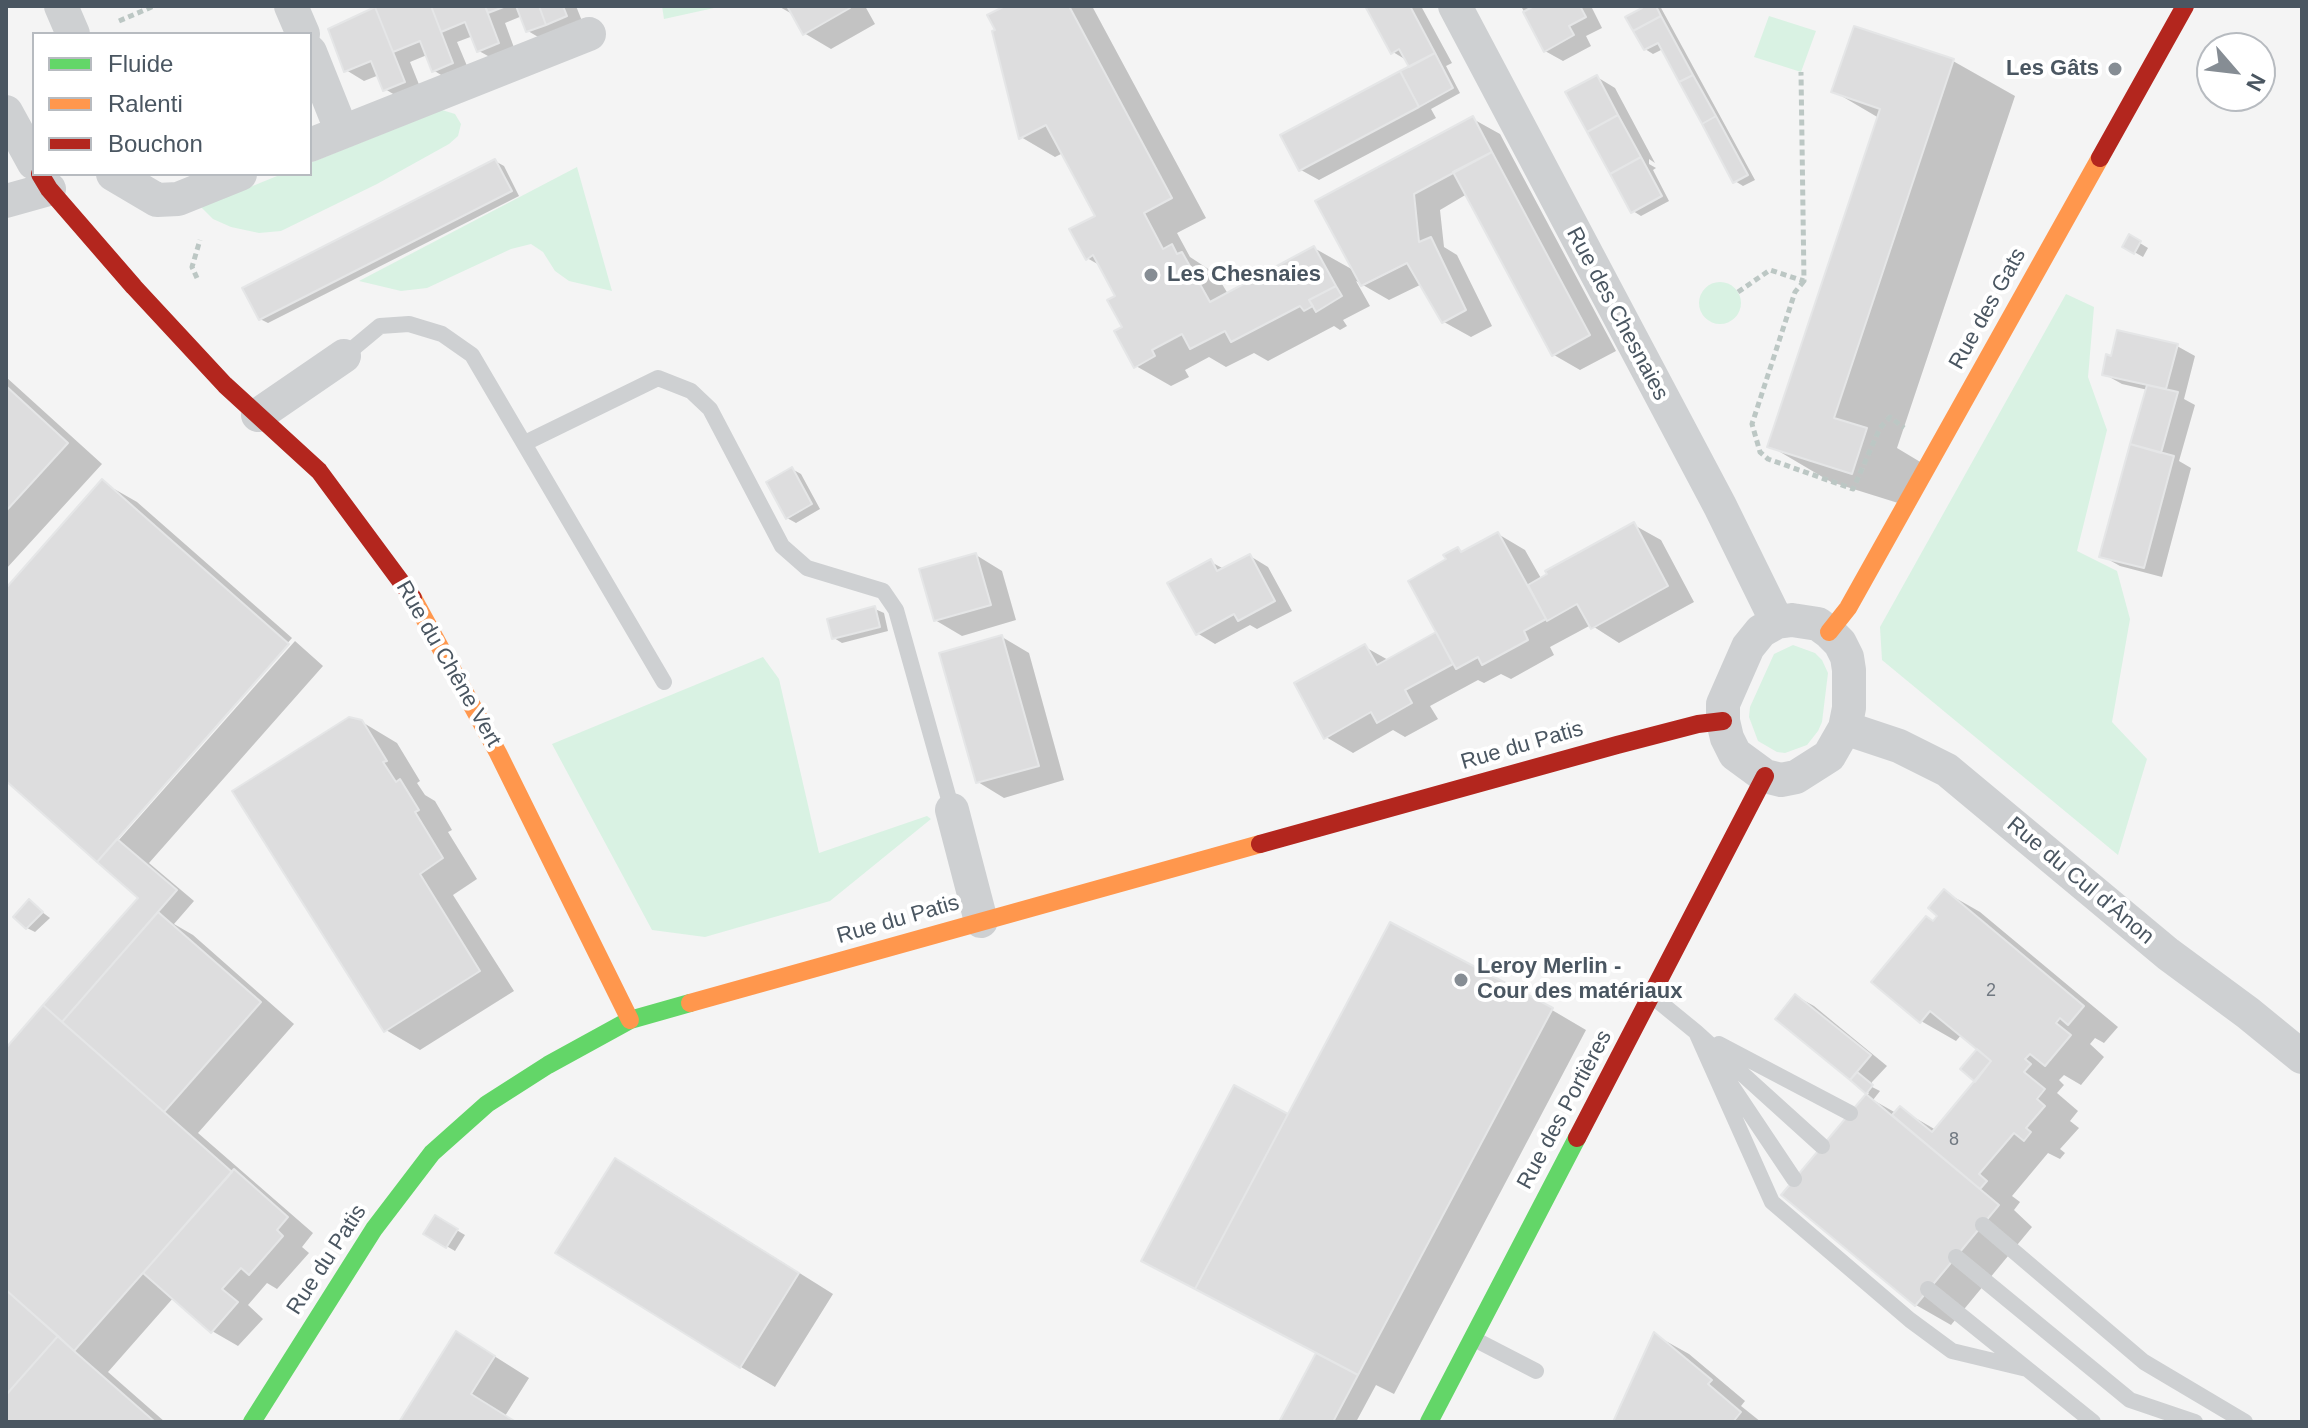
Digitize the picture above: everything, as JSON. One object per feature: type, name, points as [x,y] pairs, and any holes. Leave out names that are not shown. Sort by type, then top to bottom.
[{"type":"street","points":[[61,6],[72,32]]},
{"type":"street","points":[[291,6],[302,32]]},
{"type":"street","name":"Rue des Chesnaies","points":[[1455,6],[1727,520],[1777,622]]},
{"type":"street","name":"Rue des Gats","points":[[1829,632],[1848,608],[2185,6]]},
{"type":"street","points":[[312,144],[589,34]]},
{"type":"street","points":[[312,57],[342,132]]},
{"type":"street","name":"Rue du Chêne Vert","points":[[6,112],[32,154]]},
{"type":"street","points":[[6,201],[46,176]]},
{"type":"street","name":"Rue du Chêne Vert","points":[[46,176],[134,287],[225,385],[319,471],[409,590],[498,753],[630,1020]]},
{"type":"street","points":[[116,176],[157,200],[178,199],[235,176]]},
{"type":"street","points":[[258,415],[344,356]]},
{"type":"street","points":[[1806,620],[1829,632],[1847,657],[1850,689],[1845,728],[1829,756],[1816,767],[1796,777],[1781,780],[1765,776],[1735,754],[1723,721],[1723,704],[1748,647],[1761,631],[1777,622],[1806,620]]},
{"type":"street","name":"Rue du Patis","points":[[252,1422],[374,1229],[432,1153],[487,1104],[548,1065],[630,1020],[1617,745],[1698,724],[1723,721]]},
{"type":"street","name":"Rue du Cul d'Ânon","points":[[1845,728],[1899,746],[1947,770],[2177,961],[2302,1057]]},
{"type":"street","name":"Rue des Portières","points":[[1429,1422],[1765,776]]},
{"type":"street","points":[[952,810],[981,921]]},
{"type":"lane","points":[[344,356],[380,326],[409,324],[442,334],[472,355],[664,682]]},
{"type":"lane","points":[[525,443],[658,378],[691,391],[710,409],[782,546],[807,568],[883,591],[896,610],[952,810]]},
{"type":"lane","points":[[1652,996],[1822,1146]]},
{"type":"lane","points":[[1696,1032],[1850,1113]]},
{"type":"lane","points":[[1696,1032],[1794,1179]]},
{"type":"lane","points":[[1696,1032],[1772,1202],[1910,1320],[1952,1351],[2027,1369]]},
{"type":"lane","points":[[1983,1225],[2144,1362],[2245,1422]]},
{"type":"lane","points":[[1956,1257],[2130,1400],[2195,1422]]},
{"type":"lane","points":[[1928,1289],[2093,1422]]},
{"type":"lane","points":[[1472,1338],[1536,1371]]},
{"type":"path","points":[[119,21],[154,6]]},
{"type":"path","points":[[1801,72],[1804,281],[1795,292],[1752,424],[1760,452],[1768,459],[1853,489],[1880,428],[1890,417],[1914,435]]},
{"type":"path","points":[[197,278],[192,267],[200,240]]},
{"type":"path","points":[[1738,292],[1770,270],[1804,281]]},
{"type":"green space","points":[[662,6],[713,6],[714,8],[664,19]]},
{"type":"green space","points":[[1769,16],[1816,31],[1801,72],[1754,57]]},
{"type":"green space","points":[[442,110],[455,114],[461,124],[458,136],[449,144],[377,184],[281,231],[259,233],[231,227],[213,219],[201,207],[277,176],[312,176],[312,162]]},
{"type":"green space","points":[[577,167],[612,291],[569,281],[555,271],[543,252],[531,244],[511,249],[427,288],[401,291],[359,281]]},
{"type":"green space","points":[[1720,282],[1735,288],[1741,303],[1735,318],[1720,324],[1705,318],[1699,303],[1705,288]]},
{"type":"green space","points":[[2066,294],[2094,307],[2088,377],[2107,430],[2077,551],[2117,571],[2130,619],[2112,722],[2147,759],[2118,855],[1882,660],[1880,627]]},
{"type":"green space","points":[[1793,645],[1815,653],[1828,673],[1822,722],[1818,731],[1807,745],[1785,753],[1758,741],[1749,717],[1750,707],[1774,654]]},
{"type":"green space","points":[[763,657],[779,679],[819,853],[927,816],[931,819],[830,901],[705,937],[652,930],[552,744]]},
{"type":"building","points":[[431,6],[485,6],[499,43],[477,52],[465,22],[441,32]]},
{"type":"building","points":[[431,6],[453,63],[432,72],[420,41],[393,52],[375,7]]},
{"type":"building","points":[[485,6],[506,6],[488,13]]},
{"type":"building","points":[[516,6],[539,6],[546,25],[526,32]]},
{"type":"building","points":[[539,6],[563,6],[567,16],[546,25]]},
{"type":"building","points":[[787,6],[849,6],[850,8],[803,35]]},
{"type":"building","points":[[1005,6],[1069,6],[1172,198],[1144,213],[1163,249],[1172,244],[1177,254],[1182,252],[1210,302],[1314,246],[1336,286],[1309,300],[1313,306],[1304,311],[1300,306],[1231,342],[1225,331],[1190,349],[1182,334],[1152,350],[1155,356],[1134,368],[1114,331],[1122,327],[1107,300],[1115,296],[1093,255],[1086,260],[1069,229],[1095,216],[1046,125],[1019,139],[992,31],[995,30],[987,15]]},
{"type":"building","points":[[1365,6],[1410,6],[1435,53],[1409,67],[1399,49],[1391,54]]},
{"type":"building","points":[[1534,6],[1580,6],[1586,17],[1569,26],[1574,35],[1544,52],[1523,12]]},
{"type":"building","points":[[1641,6],[1656,6],[1661,16],[1633,31],[1625,17]]},
{"type":"building","points":[[375,7],[405,82],[383,91],[371,61],[344,72],[328,29]]},
{"type":"building","points":[[1661,16],[1693,75],[1679,82],[1658,43],[1644,50],[1633,31]]},
{"type":"building","points":[[1854,26],[1954,59],[1834,418],[1867,428],[1852,474],[1767,447],[1880,109],[1831,92]]},
{"type":"building","points":[[1435,53],[1453,88],[1419,107],[1400,71]]},
{"type":"building","points":[[1400,71],[1419,107],[1299,171],[1280,135]]},
{"type":"building","points":[[1597,75],[1618,115],[1587,132],[1565,92]]},
{"type":"building","points":[[1693,75],[1716,116],[1702,124],[1679,82]]},
{"type":"building","points":[[1618,115],[1641,157],[1610,174],[1587,132]]},
{"type":"building","points":[[1473,116],[1492,152],[1414,194],[1419,242],[1431,237],[1466,310],[1442,323],[1407,263],[1361,286],[1315,201]]},
{"type":"building","points":[[1716,116],[1748,175],[1733,183],[1702,124]]},
{"type":"building","points":[[1492,152],[1590,335],[1552,356],[1453,172]]},
{"type":"building","points":[[1641,157],[1662,196],[1631,213],[1610,174]]},
{"type":"building","points":[[495,159],[512,191],[259,320],[242,288]]},
{"type":"building","points":[[2129,234],[2141,241],[2134,254],[2122,247]]},
{"type":"building","points":[[1336,286],[1342,296],[1316,312],[1309,300]]},
{"type":"building","points":[[2117,330],[2178,344],[2166,389],[2102,375],[2106,354],[2111,356]]},
{"type":"building","points":[[2147,385],[2178,392],[2161,453],[2130,444]]},
{"type":"building","points":[[6,386],[68,443],[6,511]]},
{"type":"building","points":[[2130,444],[2174,456],[2144,568],[2099,557]]},
{"type":"building","points":[[792,467],[812,504],[786,519],[766,482]]},
{"type":"building","points":[[102,479],[289,644],[97,862],[6,781],[6,588]]},
{"type":"building","points":[[1634,522],[1668,586],[1591,629],[1577,604],[1547,621],[1528,585],[1547,574],[1545,571]]},
{"type":"building","points":[[1498,532],[1546,619],[1524,631],[1528,640],[1482,665],[1478,657],[1456,669],[1408,581],[1446,559],[1443,555],[1458,547],[1461,552]]},
{"type":"building","points":[[976,553],[991,605],[934,621],[919,569]]},
{"type":"building","points":[[1250,554],[1275,601],[1238,621],[1234,614],[1196,635],[1167,583],[1211,559],[1217,571]]},
{"type":"building","points":[[875,606],[880,627],[832,639],[827,619]]},
{"type":"building","points":[[1436,632],[1453,664],[1405,690],[1412,703],[1377,723],[1371,712],[1324,739],[1294,683],[1365,644],[1377,665]]},
{"type":"building","points":[[1002,635],[1039,766],[976,783],[939,653]]},
{"type":"building","points":[[349,717],[362,720],[387,761],[383,762],[396,782],[400,779],[419,810],[415,812],[443,858],[420,874],[480,971],[384,1032],[232,791]]},
{"type":"building","points":[[117,839],[177,890],[62,1022],[43,1005],[138,898],[97,862]]},
{"type":"building","points":[[1944,889],[2084,1006],[2068,1025],[2060,1018],[2056,1023],[2071,1035],[2045,1066],[2030,1054],[2025,1059],[2031,1064],[2024,1072],[2045,1089],[2037,1099],[2045,1106],[2026,1128],[2031,1132],[2024,1141],[2014,1133],[1979,1174],[1987,1181],[1980,1189],[1892,1115],[1900,1106],[1932,1132],[1991,1061],[1930,1011],[1920,1023],[1871,982],[1926,916],[1933,921],[1937,916],[1928,908]]},
{"type":"building","points":[[29,899],[43,912],[26,929],[13,917]]},
{"type":"building","points":[[158,912],[261,1002],[164,1112],[62,1022]]},
{"type":"building","points":[[1390,922],[1553,1008],[1358,1375],[1195,1289]]},
{"type":"building","points":[[1795,994],[1871,1055],[1850,1080],[1775,1019]]},
{"type":"building","points":[[43,1005],[232,1172],[74,1351],[6,1290],[6,1048]]},
{"type":"building","points":[[1977,1049],[1991,1061],[1975,1082],[1960,1069]]},
{"type":"building","points":[[1857,1072],[1873,1085],[1866,1094],[1850,1080]]},
{"type":"building","points":[[1234,1085],[1288,1114],[1195,1289],[1141,1261]]},
{"type":"building","points":[[1866,1094],[1999,1205],[1915,1306],[1781,1195]]},
{"type":"building","points":[[615,1158],[799,1273],[740,1368],[555,1253]]},
{"type":"building","points":[[234,1169],[288,1217],[277,1230],[283,1236],[249,1275],[241,1268],[222,1289],[238,1302],[211,1333],[143,1273]]},
{"type":"building","points":[[435,1215],[458,1229],[446,1248],[423,1234]]},
{"type":"building","points":[[6,1290],[58,1336],[6,1395]]},
{"type":"building","points":[[456,1331],[495,1356],[471,1394],[516,1422],[399,1422]]},
{"type":"building","points":[[1654,1332],[1712,1380],[1708,1384],[1741,1412],[1733,1422],[1613,1422]]},
{"type":"building","points":[[58,1336],[155,1422],[6,1422],[6,1395]]},
{"type":"building","points":[[1316,1353],[1358,1375],[1333,1422],[1279,1422]]},
{"type":"traffic: fast","points":[[252,1422],[374,1229],[432,1153],[487,1104],[548,1065],[630,1020],[690,1003]]},
{"type":"traffic: fast","points":[[1429,1422],[1577,1138]]},
{"type":"traffic: slow","points":[[1829,632],[1848,608],[2100,158]]},
{"type":"traffic: slow","points":[[413,598],[498,753],[630,1020]]},
{"type":"traffic: slow","points":[[690,1003],[1260,844]]},
{"type":"traffic: jam","points":[[2100,158],[2185,6]]},
{"type":"traffic: jam","points":[[41,176],[134,287],[225,385],[319,471],[413,598]]},
{"type":"traffic: jam","points":[[1260,844],[1617,745],[1698,724],[1723,721]]},
{"type":"traffic: jam","points":[[1577,1138],[1765,776]]},
{"type":"place","name":"Les Gâts","points":[[2115,69]]},
{"type":"place","name":"Les Chesnaies","points":[[1151,275]]},
{"type":"place","name":"Leroy Merlin - Cour des matériaux","points":[[1461,980]]}]
